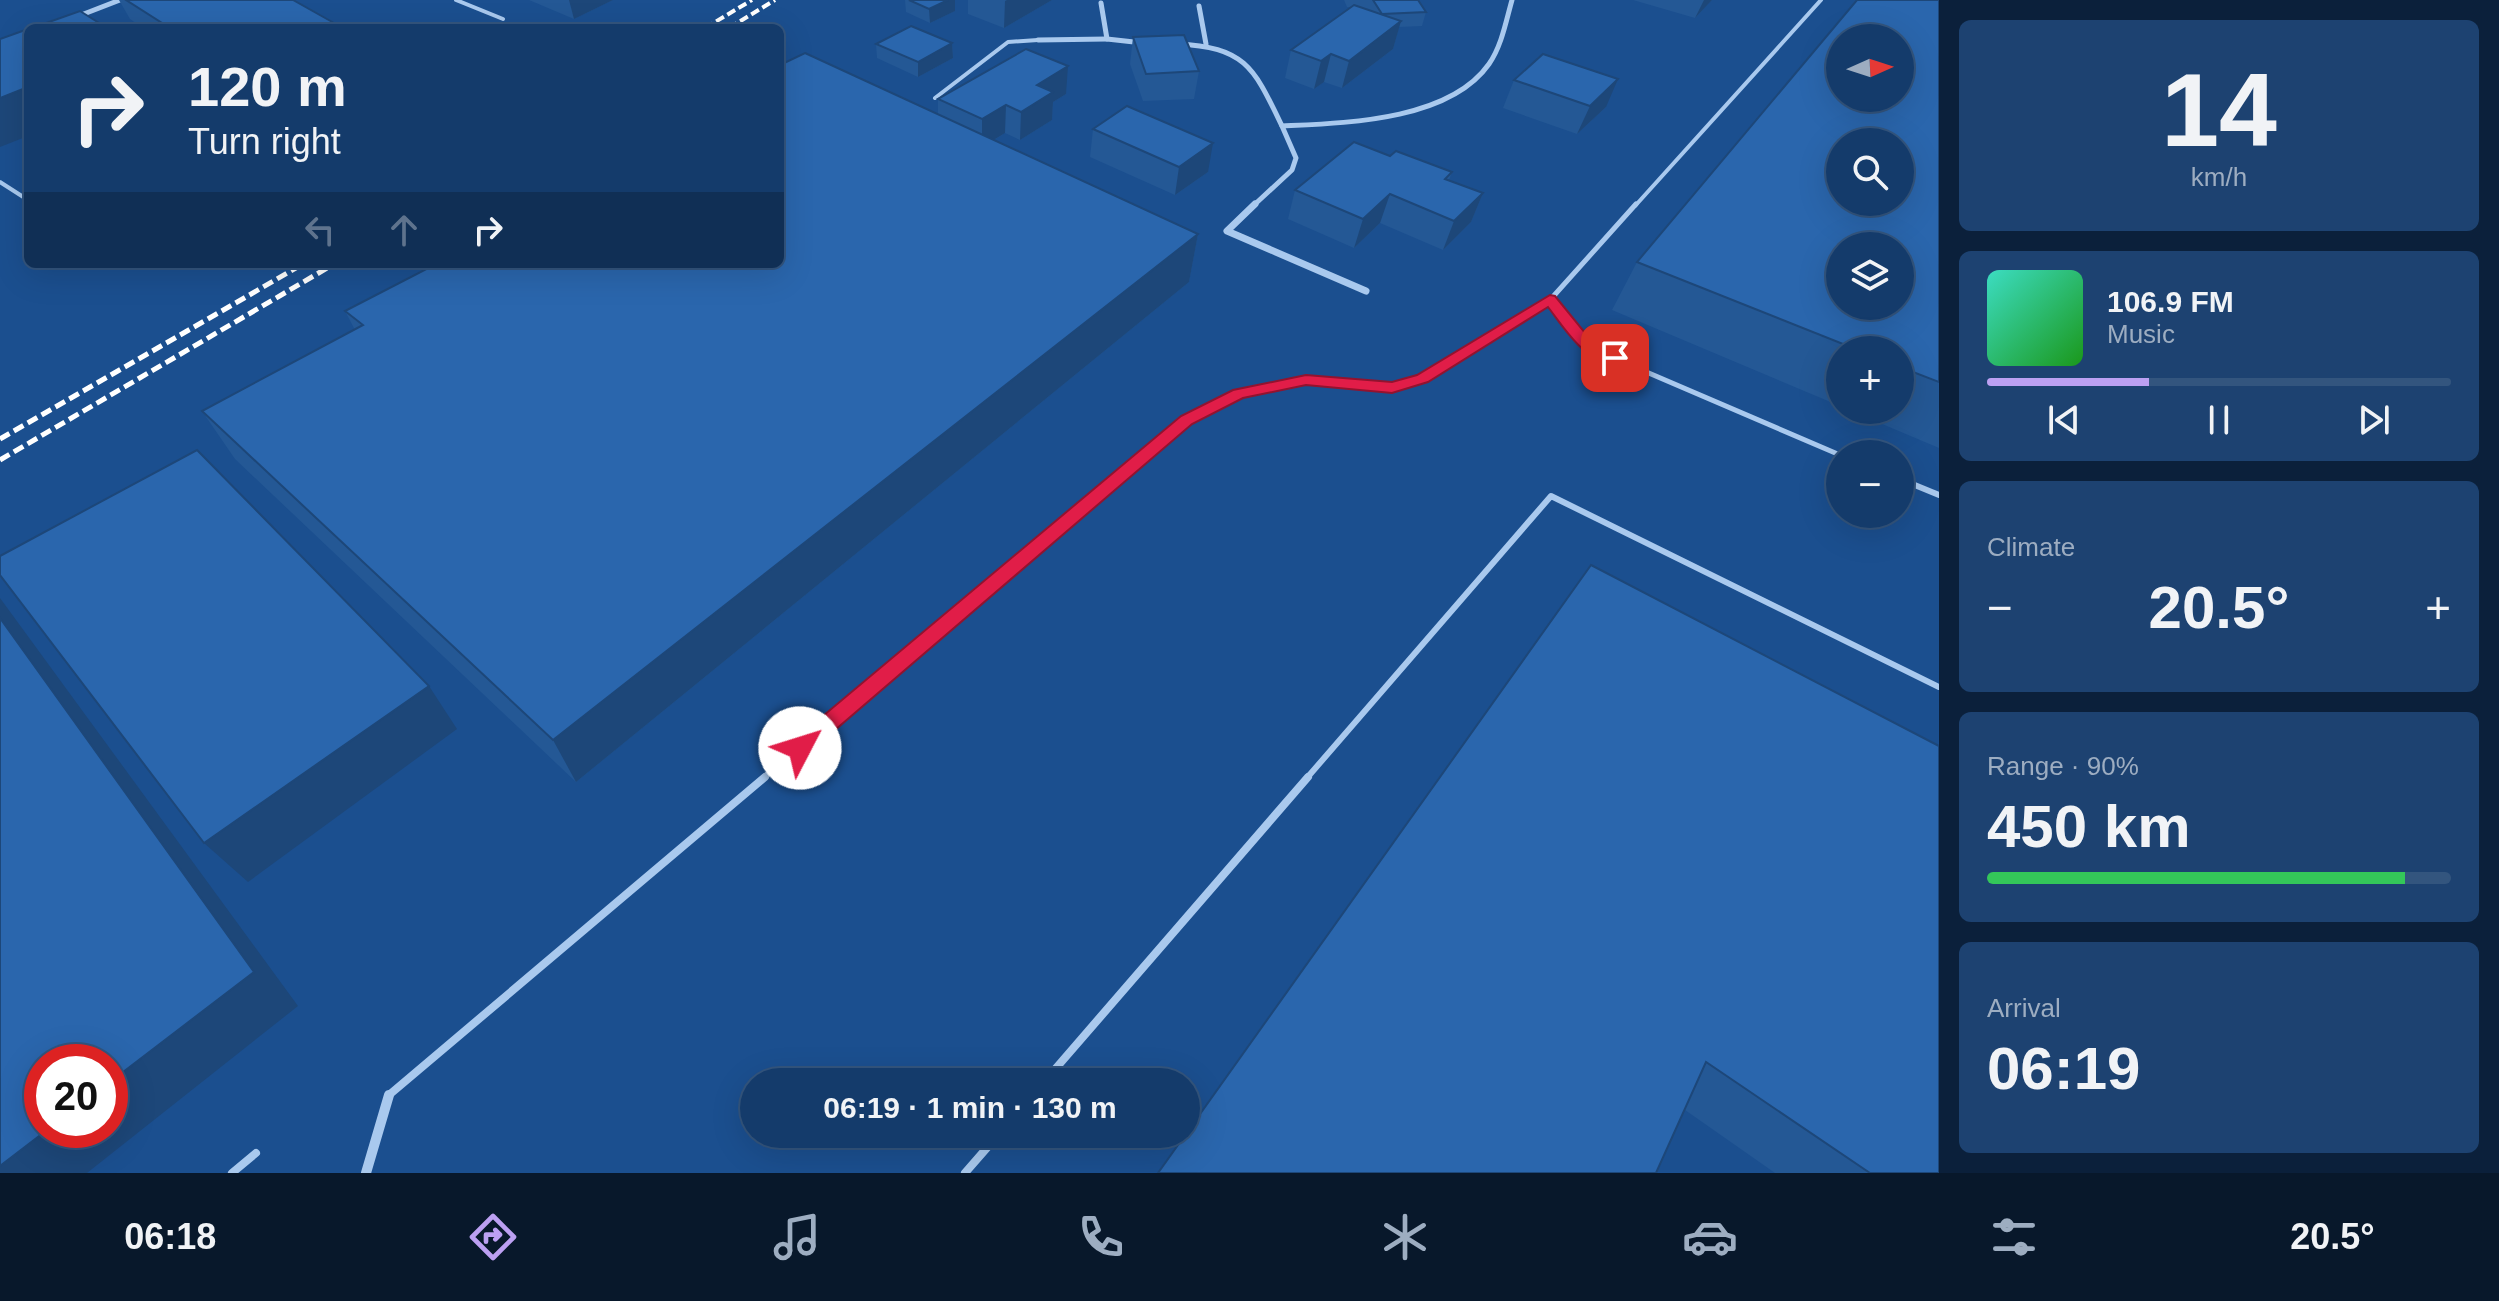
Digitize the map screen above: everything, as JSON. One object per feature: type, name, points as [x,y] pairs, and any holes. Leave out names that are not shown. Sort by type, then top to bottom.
[{"type":"street","points":[[62,22],[120,0]]},
{"type":"street","points":[[1282,126],[1350,123],[1412,111],[1449,95],[1487,68],[1512,0]]},
{"type":"street","points":[[1101,3],[1107,39]]},
{"type":"street","points":[[1199,6],[1206,44]]},
{"type":"street","points":[[1038,40],[1107,39],[1157,44]]},
{"type":"street","points":[[1169,44],[1206,44],[1227,48],[1245,58],[1296,158],[1292,170],[1227,231],[1366,291]]},
{"type":"street","points":[[366,1173],[389,1095]]},
{"type":"lane","points":[[456,0],[503,19]]},
{"type":"lane","points":[[389,1095],[1187,420],[1239,394],[1306,380],[1392,387],[1423,378],[1550,300],[1821,0]]},
{"type":"lane","points":[[935,98],[1008,42],[1038,40]]},
{"type":"lane","points":[[0,182],[24,197]]},
{"type":"lane","points":[[1550,300],[1588,347],[1826,449]]},
{"type":"lane","points":[[1914,485],[1939,495]]},
{"type":"lane","points":[[1056,1068],[1551,496],[1939,687]]},
{"type":"lane","points":[[965,1173],[987,1148]]},
{"type":"lane","points":[[232,1173],[256,1153]]},
{"type":"building","points":[[126,0],[293,0],[334,23],[332,24],[164,24]]},
{"type":"building","points":[[909,0],[948,0],[929,9]]},
{"type":"building","points":[[1373,0],[1418,0],[1426,12],[1382,14]]},
{"type":"building","points":[[1857,0],[1939,0],[1939,382],[1914,372],[1914,336],[1826,337],[1637,262],[1826,37],[1826,112],[1914,112],[1914,24],[1837,24]]},
{"type":"building","points":[[1354,5],[1401,21],[1349,61],[1331,54],[1321,61],[1291,50]]},
{"type":"building","points":[[80,11],[101,24],[43,24]]},
{"type":"building","points":[[911,26],[952,43],[918,62],[876,44]]},
{"type":"building","points":[[24,30],[24,89],[0,98],[0,39]]},
{"type":"building","points":[[1184,35],[1199,71],[1146,74],[1133,37]]},
{"type":"building","points":[[1026,49],[1068,66],[1037,85],[1053,92],[1021,112],[1006,105],[982,119],[938,99]]},
{"type":"building","points":[[805,53],[1198,234],[553,740],[202,411],[363,325],[345,311],[428,268],[784,268],[784,63]]},
{"type":"building","points":[[1543,54],[1618,79],[1590,106],[1514,80]]},
{"type":"building","points":[[1127,106],[1213,143],[1179,167],[1093,129]]},
{"type":"building","points":[[1354,142],[1390,156],[1396,151],[1452,172],[1445,179],[1483,193],[1454,221],[1390,194],[1363,219],[1295,190]]},
{"type":"building","points":[[197,450],[429,686],[204,843],[0,575],[0,556]]},
{"type":"building","points":[[1591,565],[1939,746],[1939,1173],[1870,1173],[1706,1062],[1656,1173],[1158,1173],[1176,1148],[1200,1148],[1200,1114]]},
{"type":"building","points":[[0,618],[254,972],[128,1068],[128,1044],[24,1044],[24,1148],[0,1166]]},
{"type":"railway","points":[[712,24],[752,0]]},
{"type":"railway","points":[[736,24],[775,0]]},
{"type":"railway","points":[[0,439],[296,268]]},
{"type":"railway","points":[[0,460],[327,268]]},
{"type":"route","points":[[800,748],[1187,420],[1239,394],[1306,380],[1392,387],[1423,378],[1550,300],[1588,347],[1615,358]]}]
